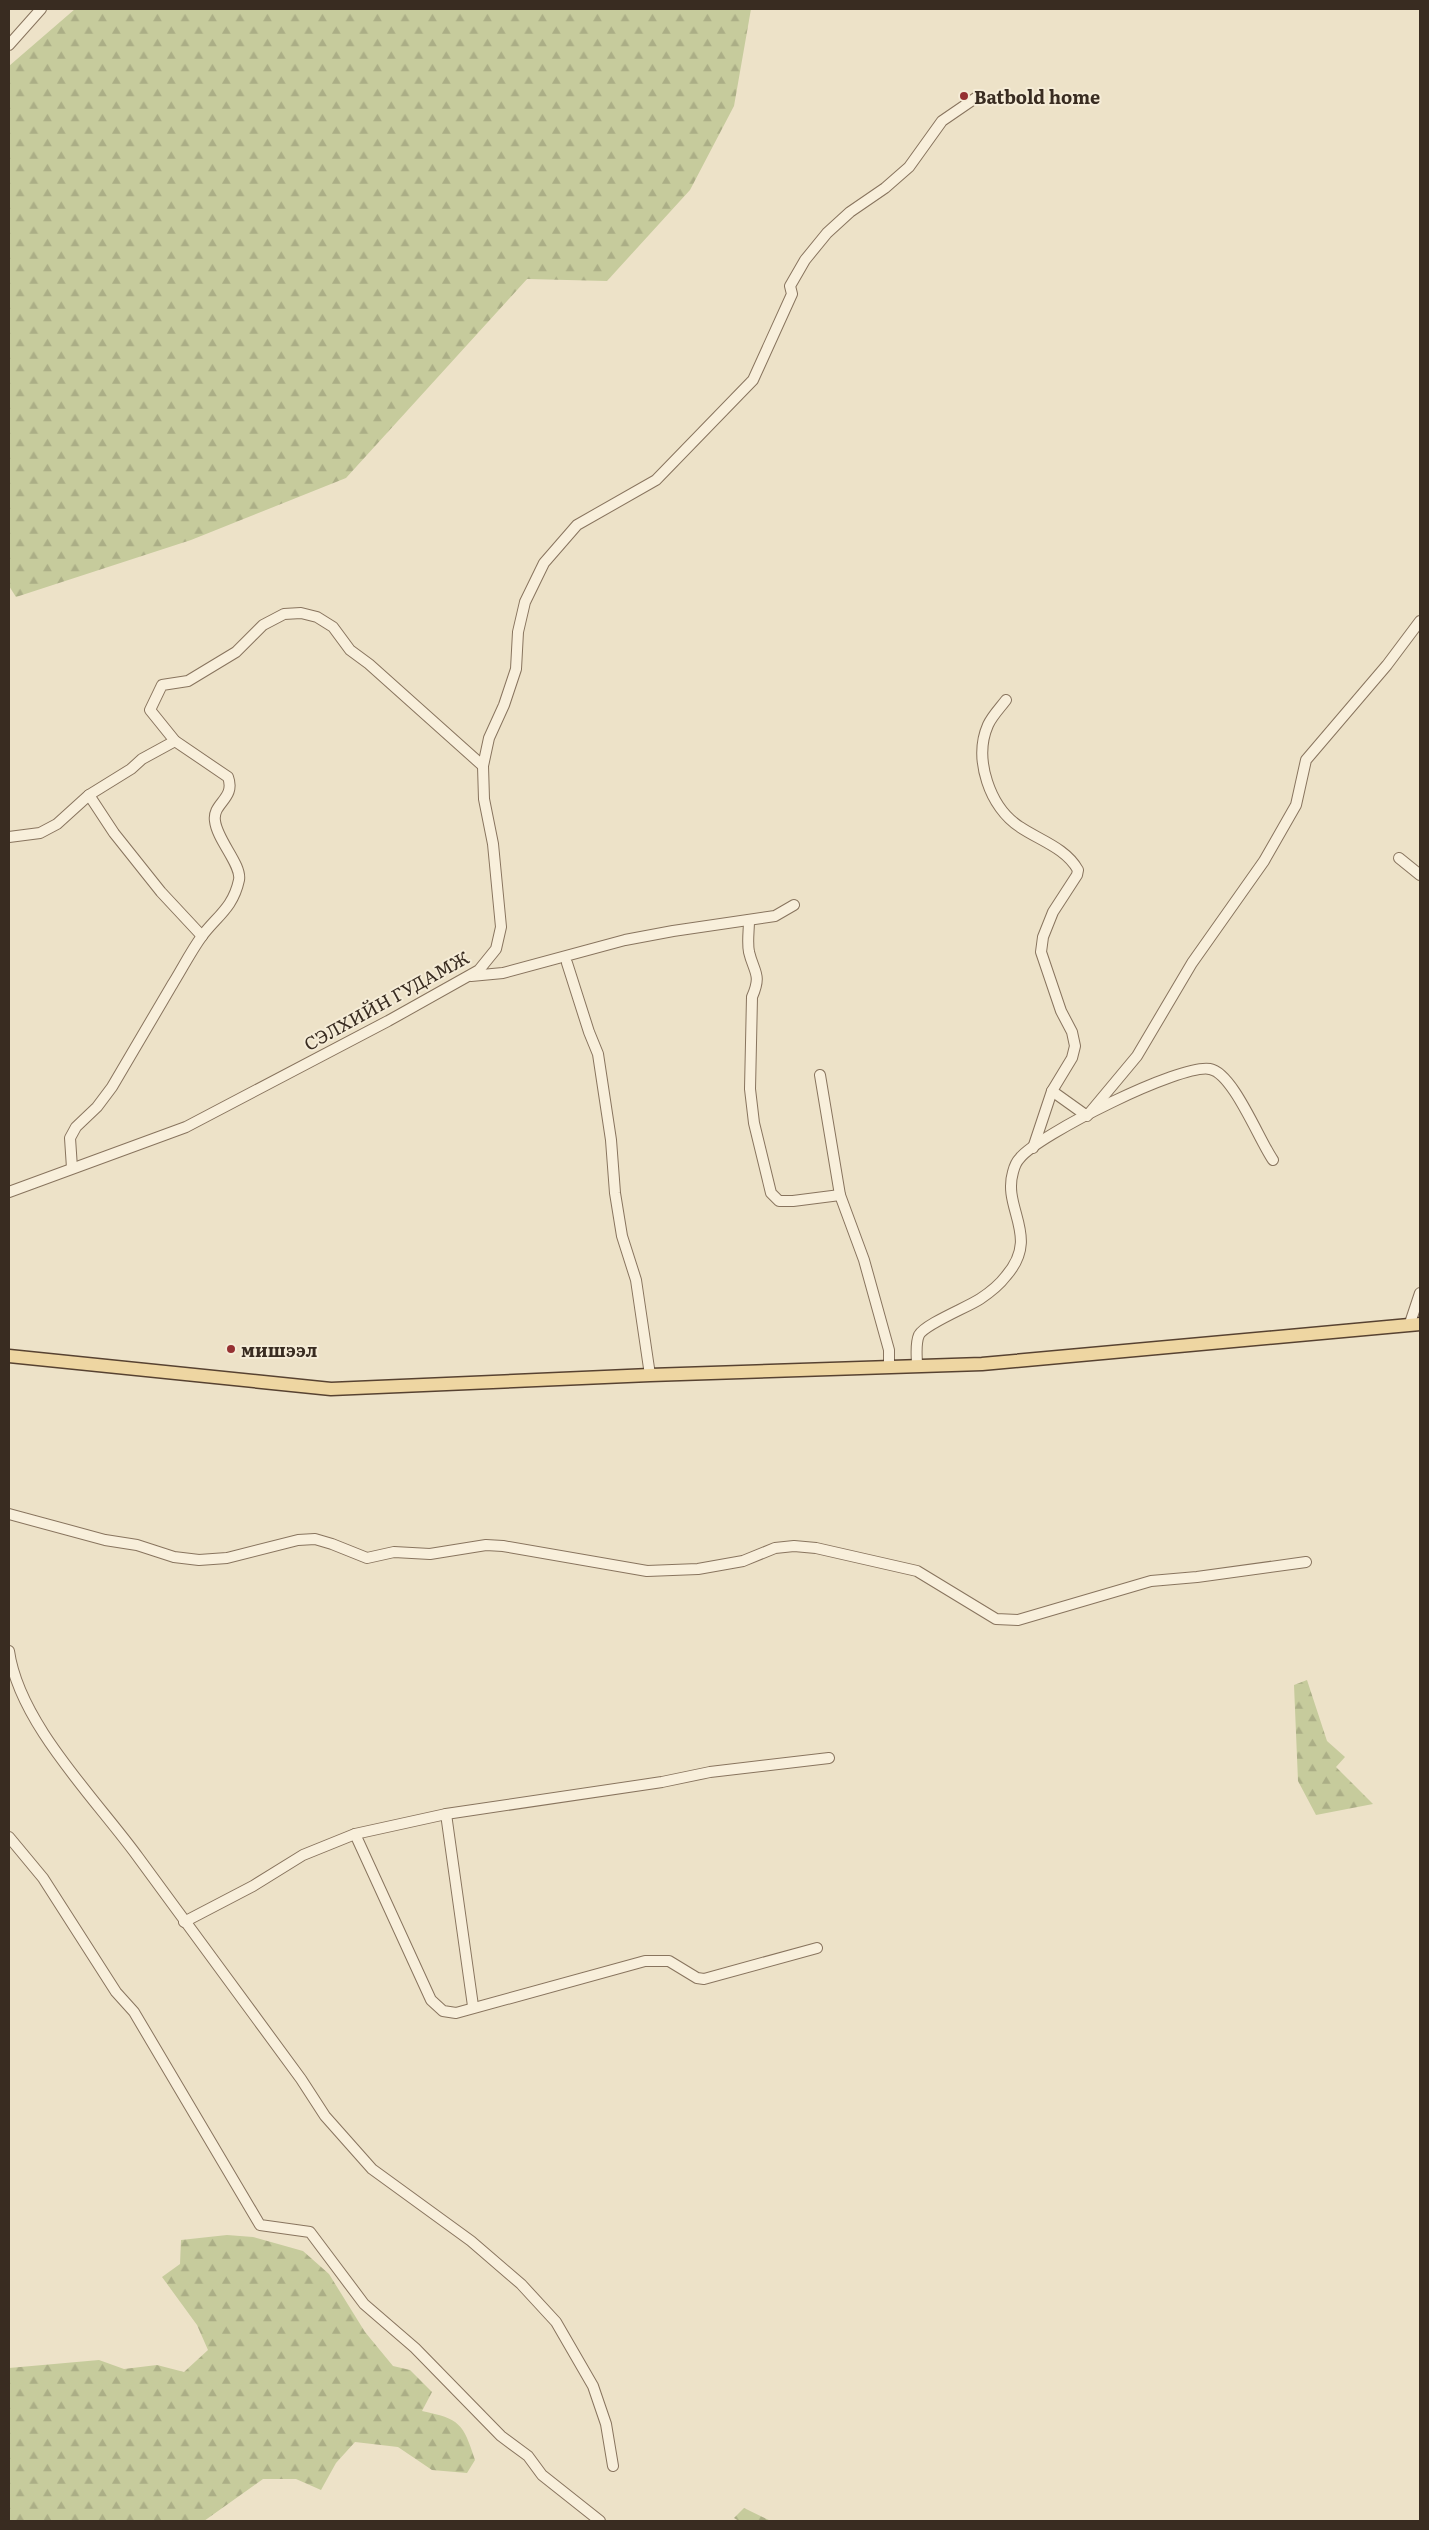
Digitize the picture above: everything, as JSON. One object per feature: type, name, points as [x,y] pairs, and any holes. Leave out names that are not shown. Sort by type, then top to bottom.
[{"type":"main road","points":[[9,1356],[331,1390],[650,1375],[982,1364],[1415,1324]]},
{"type":"street","points":[[9,45],[42,9]]},
{"type":"street","name":"СЭЛХИЙН ГУДАМЖ","points":[[9,1192],[186,1127],[388,1022],[479,970],[496,949],[502,927],[493,844],[484,799],[483,766],[489,738],[504,705],[516,670],[518,632],[525,602],[544,563],[577,525],[656,480],[753,380],[792,294],[790,286],[805,260],[827,233],[850,212],[885,188],[909,167],[942,121],[977,97]]},
{"type":"street","points":[[72,1168],[70,1138],[76,1127],[97,1107],[112,1087],[202,936],[227,910],[239,879],[238,867],[224,847],[214,820],[216,811],[228,794],[230,784],[228,777],[175,741],[150,710],[162,685],[188,681],[236,652],[263,625],[284,614],[301,612],[317,617],[333,627],[350,650],[369,664],[483,766]]},
{"type":"street","points":[[1087,1116],[1137,1056],[1192,963],[1264,861],[1296,805],[1306,760],[1387,665],[1420,621]]},
{"type":"street","points":[[1006,700],[988,725],[983,747],[985,774],[995,801],[1002,812],[1017,826],[1062,852],[1078,870],[1077,875],[1053,912],[1043,937],[1041,952],[1061,1011],[1072,1032],[1075,1046],[1072,1058],[1052,1091],[1033,1148]]},
{"type":"street","points":[[9,837],[40,833],[57,824],[90,795],[131,770],[142,759],[175,741]]},
{"type":"street","points":[[90,795],[114,833],[143,870],[202,936]]},
{"type":"street","points":[[1400,858],[1420,874]]},
{"type":"street","points":[[467,976],[503,973],[625,940],[775,916],[794,905]]},
{"type":"street","points":[[749,920],[748,943],[755,965],[757,985],[752,997],[750,1089],[754,1123],[771,1193],[779,1201],[793,1201],[840,1194]]},
{"type":"street","points":[[567,963],[598,1054],[611,1140],[622,1236],[636,1280],[650,1375]]},
{"type":"street","points":[[917,1366],[917,1341],[924,1329],[981,1298],[1006,1276],[1017,1259],[1022,1235],[1013,1204],[1011,1185],[1013,1171],[1020,1158],[1033,1148],[1087,1116],[1132,1092],[1164,1078],[1210,1068],[1224,1078],[1234,1090],[1273,1160]]},
{"type":"street","points":[[820,1075],[840,1194],[864,1260],[888,1350],[889,1368]]},
{"type":"street","points":[[1052,1091],[1087,1116]]},
{"type":"street","points":[[1415,1324],[1420,1293]]},
{"type":"street","points":[[9,1514],[104,1540],[138,1544],[174,1557],[199,1560],[226,1558],[283,1542],[315,1539],[368,1558],[394,1552],[430,1554],[494,1546],[647,1571],[698,1569],[734,1563],[775,1548],[794,1546],[816,1548],[918,1571],[996,1620],[1005,1621],[1018,1620],[1151,1581],[1197,1577],[1306,1562]]},
{"type":"street","points":[[9,1651],[10,1663],[28,1709],[42,1733],[138,1857],[301,2079],[325,2116],[372,2169],[471,2241],[521,2284],[556,2322],[593,2386],[606,2424],[613,2466]]},
{"type":"street","points":[[184,1922],[253,1886],[303,1855],[355,1834],[446,1814],[751,1766],[829,1758]]},
{"type":"street","points":[[446,1814],[473,2006]]},
{"type":"street","points":[[355,1834],[431,2000],[443,2011],[456,2013],[473,2006],[645,1961],[669,1961],[697,1978],[704,1979],[817,1948]]},
{"type":"street","points":[[9,1837],[43,1878],[116,1992],[134,2012],[260,2225],[310,2232],[364,2304],[414,2348],[500,2436],[528,2456],[542,2475],[600,2521]]},
{"type":"green space","points":[[75,9],[751,9],[734,106],[690,190],[607,281],[527,279],[346,478],[191,540],[16,597],[9,586],[9,66]]},
{"type":"green space","points":[[1307,1680],[1327,1741],[1345,1757],[1336,1767],[1373,1804],[1316,1815],[1298,1781],[1294,1685]]},
{"type":"green space","points":[[227,2235],[253,2237],[303,2251],[329,2274],[365,2332],[393,2366],[410,2370],[432,2392],[422,2411],[452,2420],[463,2430],[475,2460],[467,2473],[432,2470],[398,2447],[355,2442],[336,2463],[321,2490],[296,2479],[263,2479],[204,2521],[9,2521],[9,2368],[99,2360],[124,2369],[157,2365],[184,2372],[208,2350],[197,2325],[162,2277],[180,2264],[181,2240]]},
{"type":"green space","points":[[744,2508],[771,2521],[739,2521],[734,2518]]},
{"type":"place","name":"Batbold home","points":[[964,96]]},
{"type":"place","name":"мишээл","points":[[231,1349]]}]
